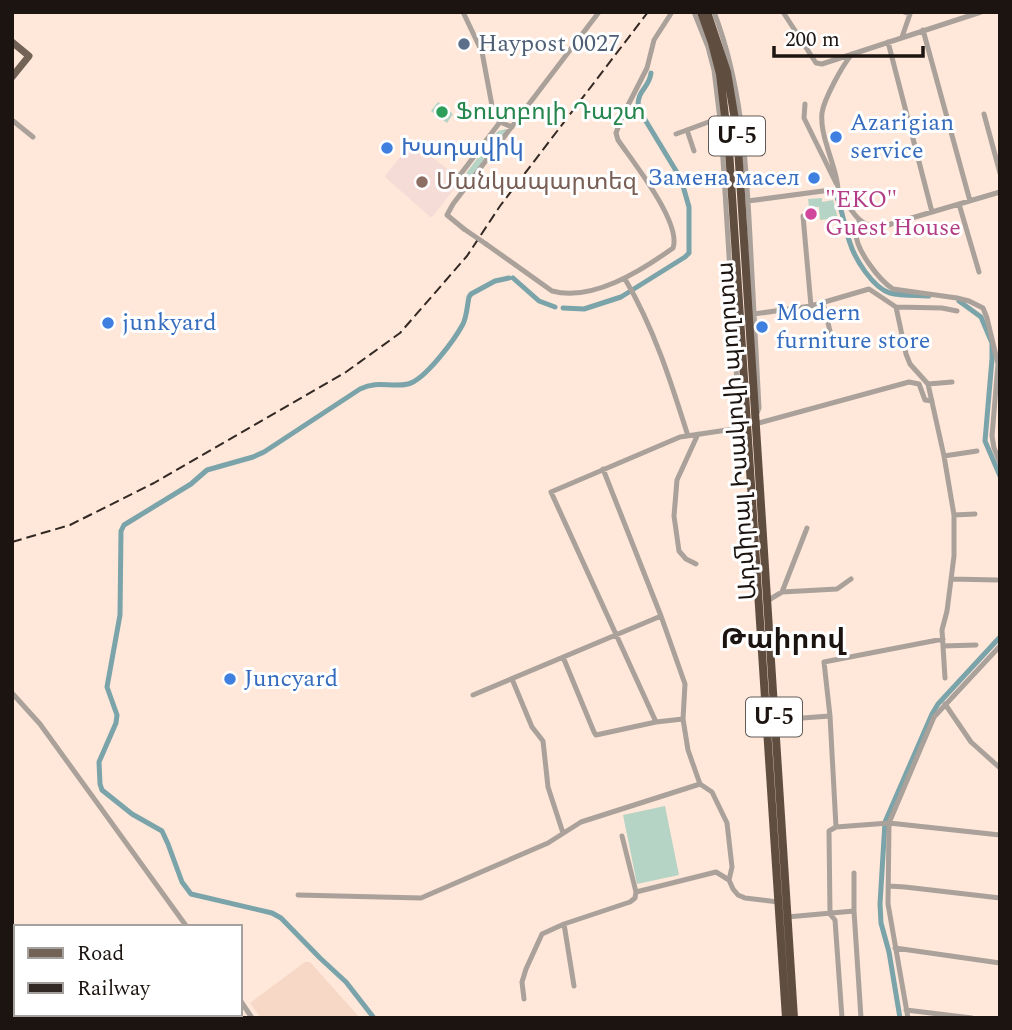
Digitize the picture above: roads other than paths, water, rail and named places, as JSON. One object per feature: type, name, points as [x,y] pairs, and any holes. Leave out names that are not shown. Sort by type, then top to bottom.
[{"type":"highway","name":"Ադմիրալ Իսակովի պողոտա","points":[[701,12],[720,74],[722,117],[737,202]]},
{"type":"highway","name":"Ադմիրալ Իսակովի պողոտա","points":[[708,12],[727,72],[737,132],[737,202],[786,1018]]},
{"type":"highway","name":"Ադմիրալ Իսակովի պողոտա","points":[[751,420],[767,601],[794,1018]]},
{"type":"main road","points":[[12,42],[29,56],[12,76]]},
{"type":"street","points":[[463,12],[482,52],[493,111],[500,122],[512,127]]},
{"type":"street","points":[[599,12],[447,215],[552,291],[564,294],[579,293],[625,279],[669,251],[675,243],[665,210],[616,133],[647,68],[654,40],[672,12]]},
{"type":"street","points":[[676,134],[722,117],[708,47],[694,12]]},
{"type":"street","points":[[714,12],[725,42],[744,140],[737,202],[738,399],[751,420]]},
{"type":"street","points":[[783,12],[816,63],[822,64],[981,12]]},
{"type":"street","points":[[902,37],[910,14],[904,12]]},
{"type":"street","points":[[923,30],[971,201]]},
{"type":"street","points":[[888,42],[932,212]]},
{"type":"street","points":[[838,189],[822,117],[823,109],[840,73],[852,54]]},
{"type":"street","points":[[805,104],[804,118],[838,189],[859,221],[873,228],[1000,192]]},
{"type":"street","points":[[984,114],[1000,173]]},
{"type":"street","points":[[12,120],[33,137]]},
{"type":"street","points":[[466,187],[460,176],[500,122]]},
{"type":"street","points":[[687,130],[694,151]]},
{"type":"street","points":[[737,202],[838,189]]},
{"type":"street","points":[[737,202],[754,314],[760,408],[751,420]]},
{"type":"street","points":[[959,204],[979,272]]},
{"type":"street","points":[[803,216],[811,306]]},
{"type":"street","points":[[859,221],[855,234],[863,254],[885,284],[893,289],[969,301],[983,308],[988,318],[998,363],[992,436],[1000,463]]},
{"type":"street","points":[[625,279],[667,371],[688,436]]},
{"type":"street","points":[[754,314],[811,306],[869,289],[896,307],[942,307],[957,311]]},
{"type":"street","points":[[823,303],[833,343]]},
{"type":"street","points":[[896,307],[910,364],[928,384],[954,515],[954,555],[942,631],[945,678]]},
{"type":"street","points":[[656,722],[551,492],[680,437],[909,382],[919,384],[925,400],[932,401]]},
{"type":"street","points":[[928,384],[952,382]]},
{"type":"street","points":[[696,564],[686,559],[679,551],[674,516],[677,480],[698,434]]},
{"type":"street","points":[[944,456],[977,451]]},
{"type":"street","points":[[603,469],[685,684],[683,719],[688,750],[700,784],[712,792],[727,822],[732,867],[729,880],[733,890],[738,895],[778,902]]},
{"type":"street","points":[[954,515],[975,514]]},
{"type":"street","points":[[782,592],[807,528]]},
{"type":"street","points":[[767,601],[782,592],[837,589],[850,579]]},
{"type":"street","points":[[951,579],[997,580]]},
{"type":"street","points":[[473,695],[660,616]]},
{"type":"street","points":[[835,827],[830,700],[824,662],[943,643],[976,645]]},
{"type":"street","points":[[908,1018],[888,904],[889,823],[934,717],[1000,646]]},
{"type":"street","points":[[563,657],[598,736],[656,722],[683,719]]},
{"type":"street","points":[[512,679],[531,727],[543,741],[548,787],[563,832]]},
{"type":"street","points":[[12,693],[40,724],[186,925]]},
{"type":"street","points":[[944,704],[971,742],[1000,768]]},
{"type":"street","points":[[775,719],[830,716]]},
{"type":"street","points":[[298,895],[421,898],[548,843],[581,822],[700,784]]},
{"type":"street","points":[[842,1018],[835,920],[830,914],[829,831],[835,827],[889,823],[1000,835]]},
{"type":"street","points":[[524,999],[522,982],[542,934],[635,898],[636,892],[622,836]]},
{"type":"street","points":[[636,892],[716,873],[729,880]]},
{"type":"street","points":[[854,873],[861,1018]]},
{"type":"street","points":[[888,886],[1000,898]]},
{"type":"street","points":[[788,917],[854,911]]},
{"type":"street","points":[[564,924],[574,986]]},
{"type":"street","points":[[895,948],[1000,962]]},
{"type":"street","points":[[242,1003],[252,1018]]},
{"type":"street","points":[[906,1010],[972,1018]]},
{"type":"waterway","points":[[563,308],[584,309],[621,297],[689,253],[689,207],[681,179],[638,108],[639,97],[651,73]]},
{"type":"waterway","points":[[836,195],[852,250],[871,279],[890,293],[929,296]]},
{"type":"waterway","points":[[374,1018],[346,982],[281,918],[272,913],[191,894],[182,882],[162,831],[132,814],[102,790],[99,762],[117,715],[107,687],[120,615],[121,531],[124,525],[191,484],[207,470],[264,452],[360,389],[415,381],[439,358],[459,331],[471,294],[495,281],[509,278]]},
{"type":"waterway","points":[[513,278],[539,301],[555,307]]},
{"type":"waterway","points":[[959,301],[981,317],[992,343],[985,441],[1000,476]]},
{"type":"waterway","points":[[900,1018],[889,952],[881,923],[885,822],[938,704],[1000,637]]},
{"type":"railway","points":[[12,542],[70,525],[154,483],[346,372],[400,333],[467,256],[500,206],[648,12]]},
{"type":"place","name":"Haypost 0027","points":[[464,44]]},
{"type":"place","name":"Ֆուտբոլի Դաշտ","points":[[442,112]]},
{"type":"place","name":"Azarigian service","points":[[836,137]]},
{"type":"place","name":"Խադավիկ","points":[[387,148]]},
{"type":"place","name":"Замена масел","points":[[814,178]]},
{"type":"place","name":"Մանկապարտեզ","points":[[422,182]]},
{"type":"place","name":"\"ЕКО\" Guest House","points":[[811,214]]},
{"type":"place","name":"junkyard","points":[[108,323]]},
{"type":"place","name":"Modern furniture store","points":[[762,327]]},
{"type":"place","name":"Juncyard","points":[[230,679]]},
{"type":"district","name":"Թաիրով","points":[[783,639]]}]
